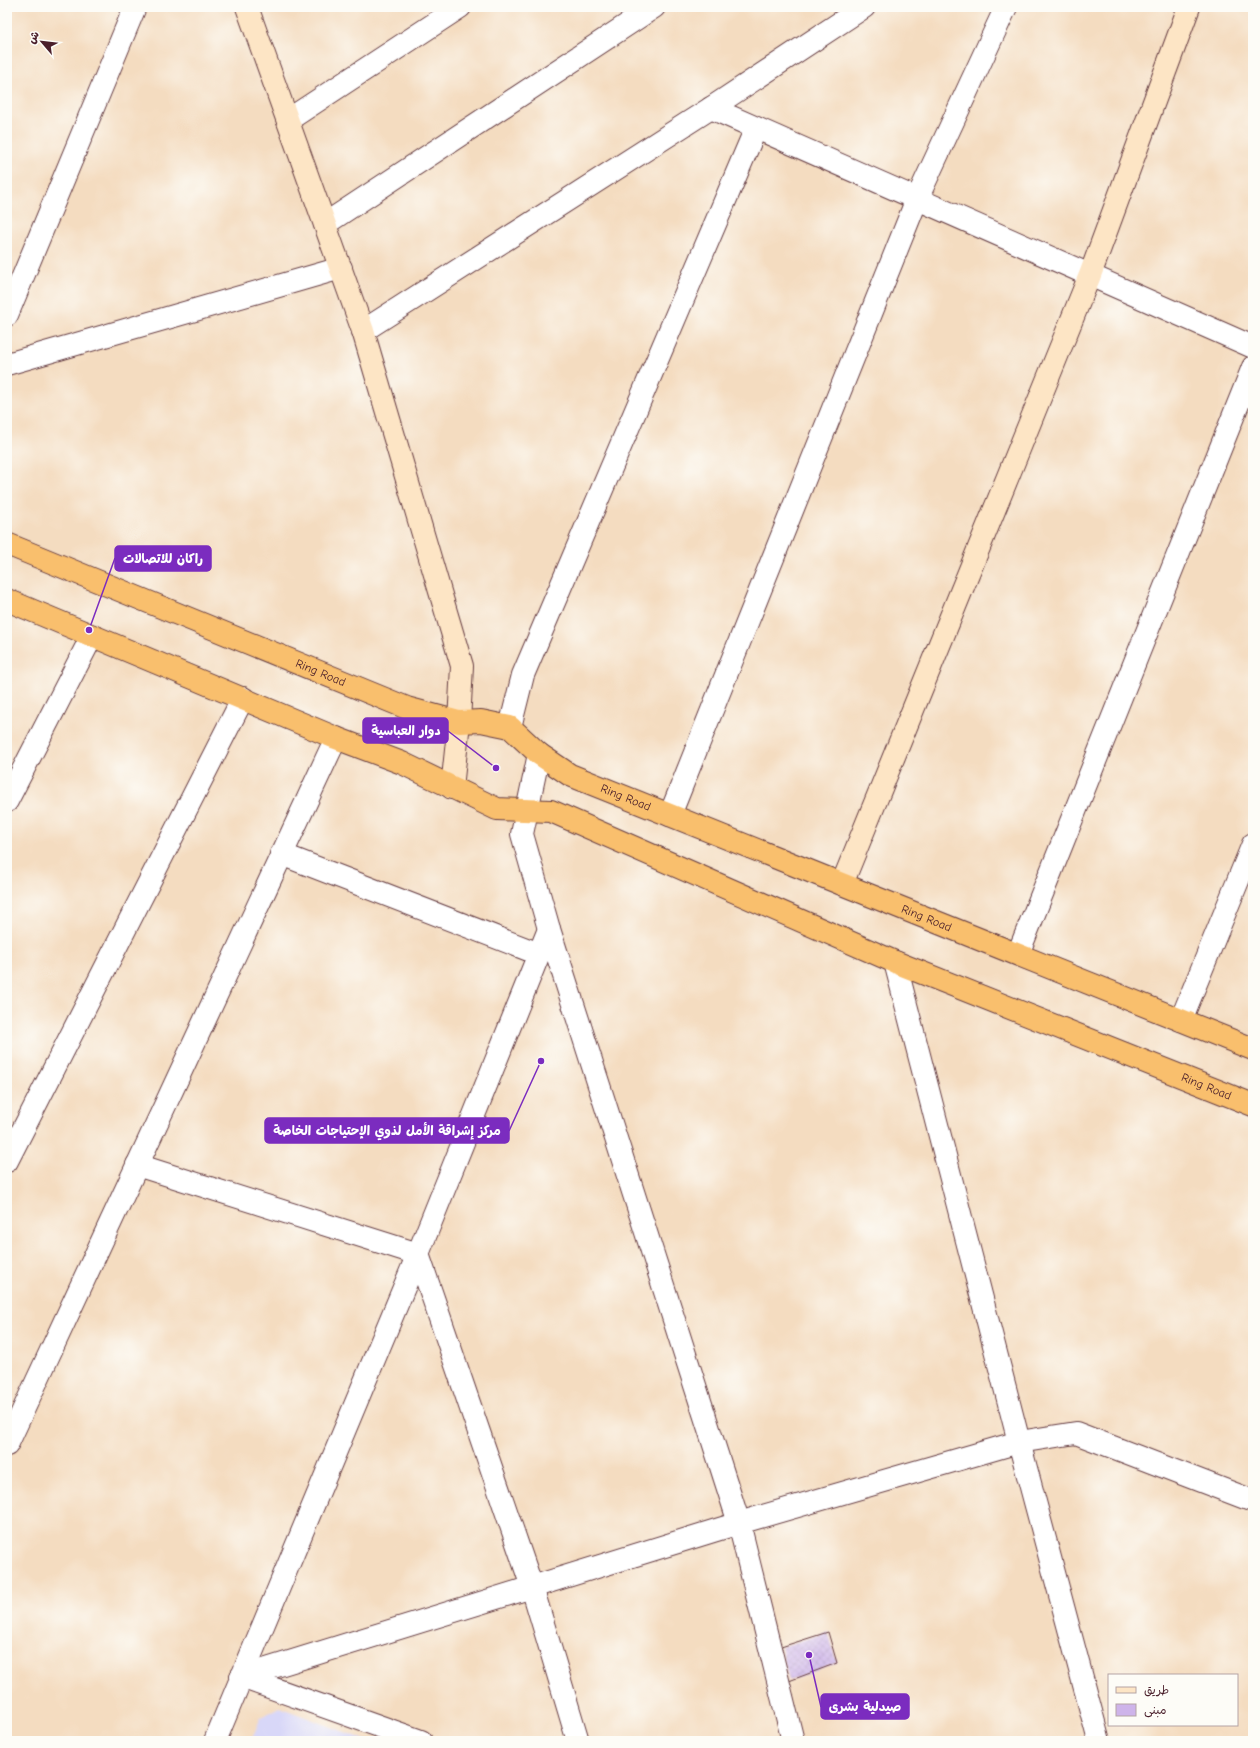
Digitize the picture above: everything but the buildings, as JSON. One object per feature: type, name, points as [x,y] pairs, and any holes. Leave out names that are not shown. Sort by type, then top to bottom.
[{"type":"highway","name":"Ring Road","points":[[7,544],[406,708],[459,722],[481,721],[510,727],[539,754],[570,775],[1253,1049]]},
{"type":"highway","name":"Ring Road","points":[[7,600],[336,738],[402,763],[497,809],[551,811],[895,962],[1253,1104]]},
{"type":"street","points":[[7,315],[135,7]]},
{"type":"street","points":[[247,7],[364,331],[462,666],[459,722],[452,788]]},
{"type":"street","points":[[288,120],[460,7]]},
{"type":"street","points":[[325,224],[654,7]]},
{"type":"street","points":[[364,331],[711,108],[864,7]]},
{"type":"street","points":[[670,815],[917,199],[1006,7]]},
{"type":"street","points":[[842,884],[1090,275],[1189,7]]},
{"type":"street","points":[[711,108],[1253,347]]},
{"type":"street","points":[[510,727],[523,675],[756,128]]},
{"type":"street","points":[[7,364],[341,268]]},
{"type":"street","points":[[1018,954],[1253,367]]},
{"type":"street","points":[[7,801],[92,636]]},
{"type":"street","points":[[7,1161],[243,698]]},
{"type":"street","points":[[7,1445],[336,738]]},
{"type":"street","points":[[539,754],[522,834],[549,929],[739,1523],[793,1741]]},
{"type":"street","points":[[1181,1020],[1253,844]]},
{"type":"street","points":[[281,854],[539,954]]},
{"type":"street","points":[[215,1741],[418,1254],[549,929]]},
{"type":"street","points":[[895,962],[1019,1442],[1099,1741]]},
{"type":"street","points":[[137,1165],[418,1254]]},
{"type":"street","points":[[418,1254],[532,1587],[578,1741]]},
{"type":"street","points":[[241,1677],[739,1523],[1019,1442],[1076,1433],[1253,1501]]},
{"type":"street","points":[[241,1677],[421,1741]]},
{"type":"shaded area","points":[[279,1707],[368,1741],[251,1741],[261,1717]]},
{"type":"place","name":"راكان للاتصالات","points":[[89,630]]},
{"type":"place","name":"دوار العباسية","points":[[496,768]]},
{"type":"place","name":"مركز إشراقة الأمل لذوي الإحتياجات الخاصة","points":[[541,1061]]},
{"type":"place","name":"صيدلية بشرى","points":[[809,1655]]}]
